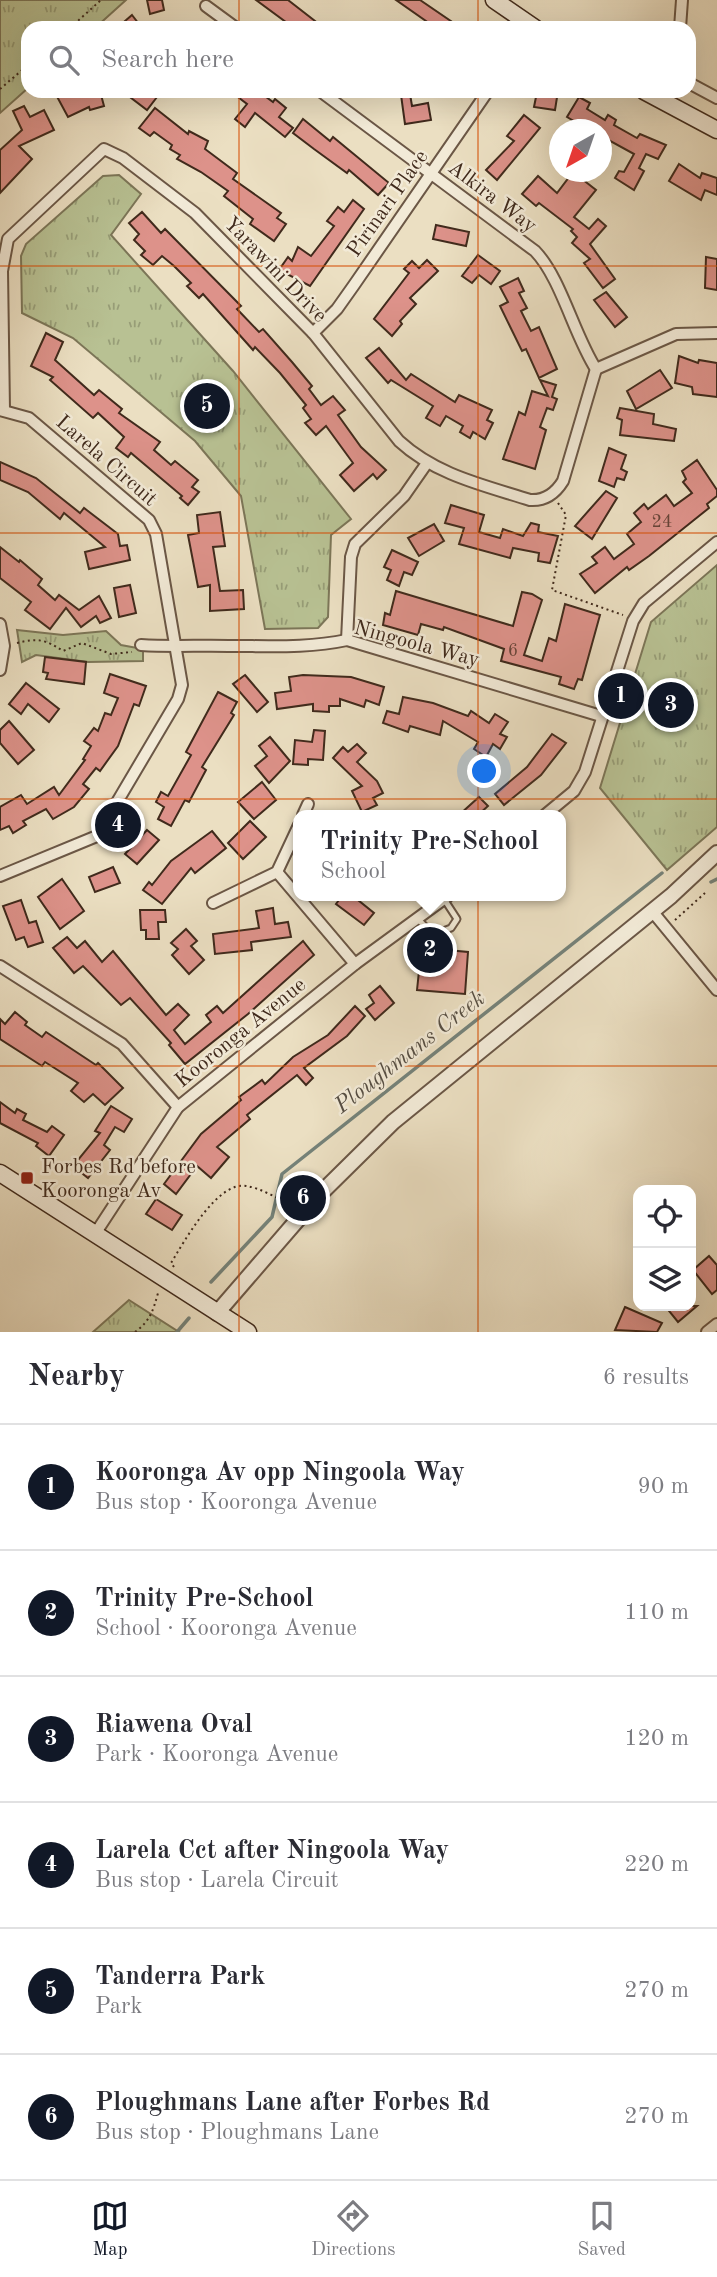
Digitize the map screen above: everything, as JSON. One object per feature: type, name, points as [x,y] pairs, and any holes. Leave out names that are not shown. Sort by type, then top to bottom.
[{"type":"main road","points":[[494,0],[522,21]]},
{"type":"main road","points":[[657,98],[717,131]]},
{"type":"main road","points":[[0,1173],[248,1332]]},
{"type":"street","points":[[680,21],[682,0]]},
{"type":"street","points":[[206,6],[226,21]]},
{"type":"street","points":[[696,87],[717,98]]},
{"type":"street","name":"Alkira Way","points":[[329,98],[540,256],[581,346],[596,369]]},
{"type":"street","name":"Pirinari Place","points":[[313,333],[337,309],[483,98]]},
{"type":"street","name":"Yarawini Drive","points":[[2,410],[2,271],[8,239],[104,149],[123,158],[180,199],[313,333],[393,435],[427,463],[451,475],[530,500],[551,495]]},
{"type":"street","points":[[551,495],[563,481],[596,369],[676,334],[717,334]]},
{"type":"street","name":"Larela Circuit","points":[[0,876],[90,841],[103,830],[182,691],[156,534],[149,520],[29,418],[2,410]]},
{"type":"street","points":[[347,640],[351,558],[355,544],[404,496],[427,463]]},
{"type":"street","points":[[551,810],[574,791],[585,772],[634,618],[644,603],[717,542]]},
{"type":"street","points":[[0,624],[4,646],[0,670]]},
{"type":"street","name":"Ningoola Way","points":[[176,647],[318,646],[347,640],[601,716]]},
{"type":"street","points":[[141,645],[176,647]]},
{"type":"street","points":[[305,810],[308,804]]},
{"type":"street","points":[[212,903],[277,872],[293,838]]},
{"type":"street","points":[[633,924],[652,911],[717,853]]},
{"type":"street","points":[[277,872],[293,891]]},
{"type":"street","points":[[217,1312],[318,1195],[393,1122],[633,924],[667,892],[672,892]]},
{"type":"street","points":[[302,901],[355,964]]},
{"type":"street","name":"Kooronga Avenue","points":[[95,1234],[178,1107],[355,964],[441,901]]},
{"type":"street","points":[[652,911],[717,990]]},
{"type":"street","points":[[0,966],[122,1044],[178,1107]]},
{"type":"street","points":[[707,1332],[717,1324]]},
{"type":"lane","points":[[418,919],[433,935],[451,928],[457,919],[448,901]]},
{"type":"path","points":[[78,21],[101,0]]},
{"type":"path","points":[[0,89],[21,71]]},
{"type":"path","points":[[551,495],[566,515],[552,590],[634,618]]},
{"type":"path","points":[[4,646],[38,638],[50,641],[62,651],[90,644],[120,655],[134,651],[141,645]]},
{"type":"path","points":[[666,928],[705,893]]},
{"type":"path","points":[[135,1332],[145,1325],[155,1310],[157,1295],[175,1266],[171,1263],[201,1213],[235,1186],[245,1185],[292,1205]]},
{"type":"green space","points":[[0,0],[126,0],[103,21],[21,21],[21,94],[0,113]]},
{"type":"green space","points":[[119,175],[141,194],[111,235],[233,371],[351,519],[331,535],[328,617],[318,628],[265,629],[241,496],[195,441],[73,338],[22,313],[21,256],[26,244],[103,176]]},
{"type":"green space","points":[[717,565],[717,827],[667,870],[600,788],[651,622]]},
{"type":"green space","points":[[17,630],[63,635],[106,631],[121,645],[143,649],[143,661],[88,662],[36,655],[22,662]]},
{"type":"green space","points":[[129,1300],[179,1332],[93,1332]]},
{"type":"building","points":[[147,0],[162,0],[164,10],[150,14]]},
{"type":"building","points":[[256,0],[288,0],[315,21],[284,21]]},
{"type":"building","points":[[396,0],[420,0],[451,21],[426,21]]},
{"type":"building","points":[[132,15],[137,21],[125,21]]},
{"type":"building","points":[[58,98],[102,98],[104,106],[90,110],[89,107],[68,117]]},
{"type":"building","points":[[131,98],[156,98],[147,110]]},
{"type":"building","points":[[239,98],[268,98],[273,102],[275,99],[286,108],[279,117],[293,128],[285,137],[255,113],[245,127],[235,119],[247,104]]},
{"type":"building","points":[[401,98],[411,98],[412,106],[428,103],[431,120],[405,124]]},
{"type":"building","points":[[536,98],[557,98],[555,110],[534,107]]},
{"type":"building","points":[[581,98],[590,103],[587,109],[603,119],[567,117]]},
{"type":"building","points":[[24,106],[30,117],[44,110],[54,130],[19,146],[32,159],[0,193],[0,150],[22,130],[13,111]]},
{"type":"building","points":[[155,108],[188,134],[189,131],[208,141],[205,149],[237,173],[233,179],[281,213],[277,218],[286,224],[274,241],[250,224],[253,219],[224,196],[228,191],[177,159],[180,155],[170,149],[172,145],[154,132],[150,136],[139,128]]},
{"type":"building","points":[[524,115],[540,128],[497,180],[486,170],[514,141],[507,136]]},
{"type":"building","points":[[608,115],[616,120],[614,125],[637,138],[640,134],[666,145],[658,159],[646,154],[639,168],[644,171],[634,190],[615,178],[619,171],[624,172],[634,154],[612,142],[612,119],[606,119]]},
{"type":"building","points":[[303,119],[330,141],[333,137],[389,183],[378,195],[349,170],[347,173],[314,149],[293,133]]},
{"type":"building","points":[[679,164],[700,178],[702,173],[717,178],[717,195],[705,190],[701,200],[669,181]]},
{"type":"building","points":[[538,176],[557,193],[565,182],[586,182],[596,190],[574,217],[589,229],[598,219],[606,226],[590,244],[615,279],[603,288],[584,263],[590,259],[572,243],[577,237],[571,231],[573,229],[539,203],[536,206],[522,194]]},
{"type":"building","points":[[353,200],[364,209],[310,286],[279,270],[288,257],[292,261],[298,247],[311,256],[334,226],[327,221],[338,207],[344,212]]},
{"type":"building","points":[[142,212],[161,233],[165,229],[241,306],[237,309],[259,332],[263,329],[312,386],[309,389],[321,405],[333,396],[345,410],[338,415],[361,447],[386,470],[377,479],[373,474],[354,491],[340,475],[353,463],[326,426],[316,435],[305,423],[311,419],[303,408],[306,405],[280,373],[255,347],[253,350],[203,294],[199,298],[187,286],[191,283],[174,266],[162,256],[153,265],[141,255],[145,251],[134,240],[139,234],[129,223]]},
{"type":"building","points":[[436,225],[469,232],[466,246],[433,239]]},
{"type":"building","points":[[478,255],[500,271],[491,284],[479,275],[472,283],[462,276]]},
{"type":"building","points":[[706,257],[717,259],[717,290],[705,288]]},
{"type":"building","points":[[427,260],[438,271],[410,298],[416,304],[400,321],[402,324],[392,336],[374,319],[409,273],[404,269],[412,261],[419,268]]},
{"type":"building","points":[[518,278],[524,291],[519,293],[527,308],[521,311],[531,331],[539,327],[557,369],[539,378],[526,349],[522,351],[500,306],[508,302],[500,287]]},
{"type":"building","points":[[606,292],[627,317],[615,327],[594,300]]},
{"type":"building","points":[[46,333],[63,342],[55,360],[94,395],[99,390],[122,409],[119,413],[160,442],[154,450],[171,465],[175,461],[198,480],[192,487],[199,492],[188,505],[180,498],[182,496],[131,453],[128,457],[116,448],[124,437],[98,413],[93,418],[50,380],[53,377],[31,366]]},
{"type":"building","points":[[379,348],[406,380],[411,374],[455,402],[459,395],[492,410],[487,420],[493,423],[485,439],[473,432],[470,438],[460,432],[463,426],[446,416],[440,426],[426,418],[433,406],[391,380],[388,383],[366,358]]},
{"type":"building","points":[[679,356],[698,363],[699,360],[717,363],[717,397],[693,394],[692,387],[675,383]]},
{"type":"building","points":[[660,370],[672,388],[636,409],[627,391]]},
{"type":"building","points":[[540,380],[556,385],[552,397],[557,399],[553,410],[547,408],[540,427],[546,430],[535,469],[503,459],[519,412],[525,415],[532,391],[548,396]]},
{"type":"building","points":[[620,408],[654,414],[653,424],[676,429],[674,441],[620,435],[622,420],[617,418]]},
{"type":"building","points":[[609,448],[626,455],[621,469],[627,472],[624,480],[617,478],[614,487],[599,481]]},
{"type":"building","points":[[697,460],[717,490],[717,496],[707,504],[709,508],[649,556],[629,570],[627,567],[595,593],[580,574],[597,563],[592,557],[605,547],[614,559],[634,544],[627,534],[641,522],[634,513],[644,504],[648,509],[666,495],[674,506],[692,493],[683,482],[686,479],[682,471]]},
{"type":"building","points":[[0,462],[36,478],[80,513],[84,508],[118,534],[120,546],[127,545],[130,560],[89,569],[85,552],[105,547],[64,513],[60,519],[28,492],[0,480]]},
{"type":"building","points":[[606,491],[617,498],[592,539],[575,526]]},
{"type":"building","points":[[451,505],[484,515],[479,532],[500,538],[503,529],[523,536],[531,523],[539,525],[538,532],[558,536],[550,563],[538,561],[539,553],[513,548],[510,558],[459,544],[464,528],[445,523]]},
{"type":"building","points":[[220,512],[225,546],[213,547],[220,591],[243,590],[244,609],[210,611],[210,585],[198,587],[188,535],[199,533],[197,515]]},
{"type":"building","points":[[434,524],[444,541],[419,556],[408,538]]},
{"type":"building","points":[[0,547],[42,579],[38,585],[55,600],[59,595],[79,610],[99,596],[111,618],[100,623],[96,616],[81,627],[66,608],[50,629],[25,610],[31,602],[0,578]]},
{"type":"building","points":[[392,550],[418,562],[412,575],[404,572],[399,586],[387,580],[391,570],[384,567]]},
{"type":"building","points":[[130,585],[136,613],[119,617],[114,588]]},
{"type":"building","points":[[396,591],[513,626],[522,592],[532,594],[542,600],[524,655],[542,661],[549,638],[556,641],[565,604],[600,615],[582,680],[578,679],[574,689],[559,684],[561,677],[501,661],[504,649],[444,627],[443,630],[421,624],[418,635],[383,625],[385,613],[390,615]]},
{"type":"building","points":[[45,657],[86,662],[84,684],[46,679],[48,673],[43,672]]},
{"type":"building","points":[[110,674],[146,686],[139,706],[134,704],[118,746],[100,771],[96,768],[83,784],[89,789],[74,807],[53,819],[46,809],[23,821],[26,825],[13,833],[9,826],[0,830],[0,807],[21,795],[27,804],[54,787],[59,795],[85,760],[83,759],[91,746],[84,741],[94,728],[98,731],[105,713],[111,715],[118,698],[104,693]]},
{"type":"building","points":[[245,675],[268,702],[257,712],[233,684]]},
{"type":"building","points":[[289,677],[351,677],[384,687],[379,705],[366,700],[364,707],[340,699],[340,706],[329,706],[329,712],[313,711],[313,704],[277,709],[275,693],[291,691]]},
{"type":"building","points":[[26,683],[59,709],[49,722],[28,704],[21,714],[9,704]]},
{"type":"building","points":[[218,692],[237,702],[231,713],[234,715],[202,767],[206,770],[189,802],[185,800],[171,826],[158,819],[164,807],[156,802],[161,792],[168,796],[191,755],[186,752]]},
{"type":"building","points":[[403,697],[433,703],[468,716],[471,711],[489,723],[495,714],[508,722],[500,734],[507,737],[500,749],[493,744],[486,757],[474,749],[478,742],[443,721],[440,735],[410,726],[408,732],[383,723],[387,711],[399,714]]},
{"type":"building","points":[[9,721],[34,750],[18,764],[0,743],[0,730]]},
{"type":"building","points":[[314,730],[325,731],[323,760],[308,759],[308,765],[293,764],[295,740],[312,742]]},
{"type":"building","points":[[552,734],[566,743],[541,775],[504,805],[495,794],[527,767]]},
{"type":"building","points":[[270,737],[290,761],[269,783],[255,766],[267,756],[259,746]]},
{"type":"building","points":[[357,744],[366,753],[357,762],[377,781],[383,793],[373,798],[377,805],[366,810],[361,810],[352,791],[362,786],[333,758],[343,747],[348,752]]},
{"type":"building","points":[[262,782],[276,800],[254,819],[238,802]]},
{"type":"building","points":[[479,797],[488,806],[484,810],[465,810]]},
{"type":"building","points":[[250,821],[266,837],[243,859],[228,843]]},
{"type":"building","points":[[147,830],[159,840],[137,864],[125,854]]},
{"type":"building","points":[[212,831],[226,848],[195,873],[191,868],[162,904],[143,890],[149,882],[152,885],[171,861]]},
{"type":"building","points":[[113,867],[120,883],[95,892],[89,877]]},
{"type":"building","points":[[62,879],[84,911],[60,929],[38,897]]},
{"type":"building","points":[[21,900],[29,923],[36,921],[43,942],[28,947],[24,937],[16,940],[3,906]]},
{"type":"building","points":[[338,901],[359,901],[374,913],[364,925],[336,904]]},
{"type":"building","points":[[273,908],[275,924],[288,922],[291,937],[251,942],[252,950],[215,954],[213,934],[259,928],[256,911]]},
{"type":"building","points":[[140,910],[165,910],[166,922],[158,922],[159,939],[146,939],[146,930],[141,930]]},
{"type":"building","points":[[186,929],[197,941],[191,946],[204,960],[189,974],[172,955],[178,949],[171,943]]},
{"type":"building","points":[[67,937],[77,948],[85,941],[102,962],[113,951],[166,1015],[178,1004],[189,1015],[174,1030],[185,1044],[211,1022],[206,1015],[217,1006],[223,1013],[303,941],[314,955],[248,1014],[185,1064],[169,1045],[171,1043],[130,998],[121,1005],[83,966],[74,973],[53,948]]},
{"type":"building","points":[[425,948],[468,952],[465,994],[417,990],[421,952]]},
{"type":"building","points":[[380,986],[394,1003],[375,1020],[366,1009],[374,1003],[369,995]]},
{"type":"building","points":[[355,1006],[365,1016],[347,1036],[304,1068],[313,1078],[306,1085],[297,1075],[247,1115],[250,1119],[217,1147],[229,1157],[211,1178],[197,1166],[176,1194],[164,1184],[201,1134],[241,1100],[239,1097],[262,1080],[265,1084],[293,1057],[328,1035]]},
{"type":"building","points":[[15,1012],[27,1022],[25,1025],[42,1037],[46,1032],[96,1065],[98,1063],[123,1088],[105,1105],[93,1094],[84,1102],[71,1091],[78,1083],[45,1062],[42,1066],[0,1039],[0,1019],[5,1024]]},
{"type":"building","points":[[0,1102],[15,1113],[17,1109],[26,1114],[23,1120],[47,1132],[52,1126],[64,1135],[49,1156],[36,1146],[38,1143],[0,1123]]},
{"type":"building","points":[[111,1106],[132,1119],[124,1132],[115,1127],[104,1145],[110,1150],[88,1178],[73,1166],[100,1133],[95,1131]]},
{"type":"building","points":[[156,1199],[182,1215],[172,1230],[146,1214]]},
{"type":"building","points":[[709,1256],[717,1265],[717,1290],[712,1294],[696,1274],[696,1267]]},
{"type":"building","points":[[625,1307],[662,1323],[657,1332],[615,1330]]},
{"type":"building","points":[[669,1311],[691,1311],[678,1322]]},
{"type":"waterway","name":"Ploughmans Creek","points":[[211,1282],[272,1217],[282,1174],[662,873]]},
{"type":"waterway","name":"Ploughmans Creek","points":[[711,882],[717,879]]},
{"type":"waterway","name":"Ploughmans Creek","points":[[177,1332],[189,1318]]},
{"type":"place","name":"Tanderra Park","points":[[207,406]]},
{"type":"place","name":"Kooronga Av opp Ningoola Way","points":[[621,696]]},
{"type":"place","name":"Riawena Oval","points":[[671,705]]},
{"type":"place","name":"Larela Cct after Ningoola Way","points":[[118,825]]},
{"type":"place","name":"Trinity Pre-School","points":[[430,950]]},
{"type":"place","name":"Forbes Rd before Kooronga Av","points":[[27,1178]]},
{"type":"place","name":"Ploughmans Lane after Forbes Rd","points":[[303,1198]]}]
